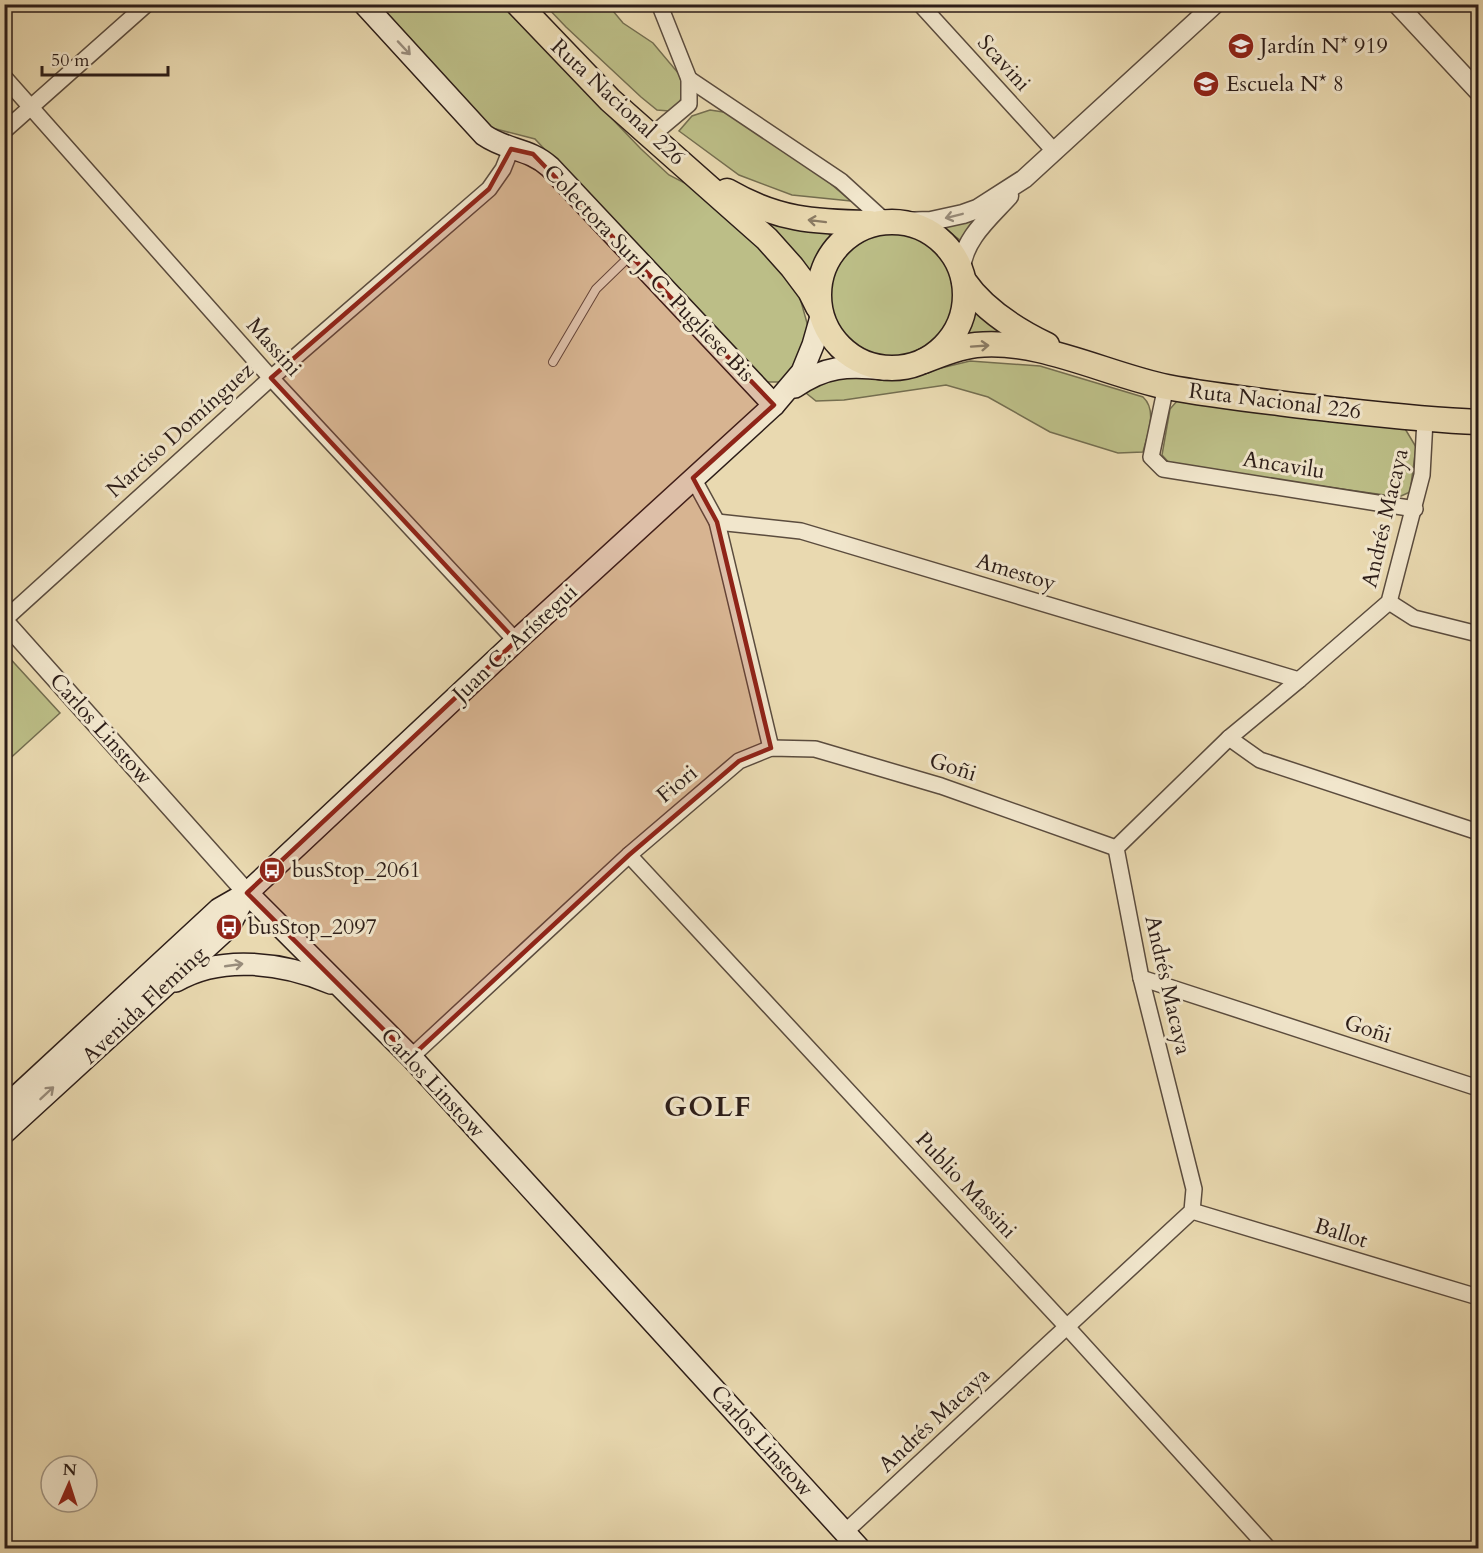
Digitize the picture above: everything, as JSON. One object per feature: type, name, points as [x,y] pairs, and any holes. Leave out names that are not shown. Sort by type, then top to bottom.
[{"type":"highway","name":"Ruta Nacional 226","points":[[519,4],[581,71],[781,254],[810,291],[831,338],[846,353],[864,363],[884,369],[905,368],[977,345],[1012,346],[1076,360]]},
{"type":"highway","name":"Ruta Nacional 226","points":[[694,172],[749,203],[781,214],[818,222],[918,226],[936,237],[951,252],[963,276],[980,300],[1010,324],[1028,336],[1076,360],[1104,370],[1166,386],[1224,396],[1425,420],[1479,422]]},
{"type":"highway","points":[[820,313],[818,291],[822,272],[830,255],[842,241],[858,230],[886,223]]},
{"type":"highway","name":"Ruta Nacional 226","points":[[924,361],[940,351],[953,336],[962,319],[965,300],[963,276]]},
{"type":"main road","name":"Colectora Sur J. C. Pugliese Bis","points":[[364,4],[484,135],[504,147],[533,154],[542,160],[779,399]]},
{"type":"main road","name":"Juan C. Arístegui","points":[[247,893],[779,399],[807,363],[820,313]]},
{"type":"main road","name":"Juan C. Arístegui","points":[[779,399],[812,376],[835,368],[852,366],[884,369]]},
{"type":"main road","name":"Carlos Linstow","points":[[247,893],[411,1057],[859,1548]]},
{"type":"main road","name":"Avenida Fleming","points":[[4,1133],[229,927],[247,893]]},
{"type":"main road","name":"Avenida Fleming","points":[[4,1107],[219,909],[247,893]]},
{"type":"main road","points":[[159,990],[183,977],[199,972],[245,964],[286,968],[341,988]]},
{"type":"street","points":[[4,131],[147,4]]},
{"type":"street","points":[[651,136],[689,104],[689,79],[660,4]]},
{"type":"street","name":"Scavini","points":[[920,4],[1055,152]]},
{"type":"street","points":[[963,276],[963,259],[972,239],[1024,179],[1215,4]]},
{"type":"street","points":[[1397,4],[1479,91]]},
{"type":"street","name":"Massini","points":[[4,77],[271,378],[516,641]]},
{"type":"street","points":[[689,79],[841,181],[886,223],[931,221],[963,214],[977,209],[1024,179]]},
{"type":"street","name":"Narciso Domínguez","points":[[4,620],[271,378],[489,189],[503,169],[511,149]]},
{"type":"street","name":"Ancavilu","points":[[1166,386],[1151,457],[1163,469],[1414,509]]},
{"type":"street","name":"Andrés Macaya","points":[[845,1532],[1192,1211],[1194,1189],[1141,978],[1116,848],[1229,738],[1389,602],[1422,475],[1425,420]]},
{"type":"street","points":[[693,478],[717,522],[771,748]]},
{"type":"street","name":"Amestoy","points":[[717,522],[801,531],[1299,680]]},
{"type":"street","points":[[1389,602],[1414,618],[1479,634]]},
{"type":"street","name":"Carlos Linstow","points":[[4,620],[247,893]]},
{"type":"street","points":[[1229,738],[1260,760],[1479,831]]},
{"type":"street","name":"Goñi","points":[[771,748],[815,749],[941,786],[1116,848]]},
{"type":"street","name":"Fiori","points":[[411,1057],[628,855],[739,761],[771,748]]},
{"type":"street","name":"Publio Massini","points":[[628,855],[1068,1328],[1268,1548]]},
{"type":"street","name":"Goñi","points":[[1141,978],[1479,1089]]},
{"type":"street","name":"Ballot","points":[[1192,1211],[1479,1297]]},
{"type":"lane","points":[[553,362],[596,289],[633,254]]},
{"type":"highlighted area","points":[[511,149],[533,154],[774,405],[693,478],[717,522],[771,748],[739,761],[629,855],[411,1057],[247,893],[516,641],[271,378],[489,189]]},
{"type":"green space","points":[[379,5],[503,5],[641,149],[669,175],[702,192],[779,264],[800,298],[809,330],[803,354],[781,382],[765,382],[753,374],[535,139],[492,128]]},
{"type":"green space","points":[[545,5],[608,5],[623,23],[653,43],[679,74],[683,88],[680,102],[669,111],[657,110]]},
{"type":"green space","points":[[710,110],[730,113],[813,169],[851,201],[792,195],[739,175],[679,131],[692,116]]},
{"type":"green space","points":[[739,203],[829,233],[830,237],[819,251],[811,273]]},
{"type":"green space","points":[[992,207],[964,243],[940,225]]},
{"type":"green space","points":[[891,232],[915,237],[936,250],[949,271],[954,295],[949,319],[936,340],[915,353],[891,358],[867,353],[846,340],[833,319],[828,295],[833,271],[846,250],[867,237]]},
{"type":"green space","points":[[977,308],[1015,336],[962,343]]},
{"type":"green space","points":[[970,361],[1040,366],[1143,397],[1151,416],[1143,452],[1118,453],[1050,432],[988,397],[946,385],[844,400],[816,401],[806,393],[817,383],[837,373],[876,378],[900,378]]},
{"type":"green space","points":[[1177,401],[1404,427],[1416,447],[1410,492],[1399,497],[1171,465],[1162,455],[1170,409]]},
{"type":"green space","points":[[5,653],[60,713],[4,763]]},
{"type":"place","name":"Jardín N* 919","points":[[1241,46]]},
{"type":"place","name":"Escuela N* 8","points":[[1206,84]]},
{"type":"place","name":"busStop_2061","points":[[272,870]]},
{"type":"place","name":"busStop_2097","points":[[229,927]]},
{"type":"district","name":"GOLF","points":[[708,1107]]}]
